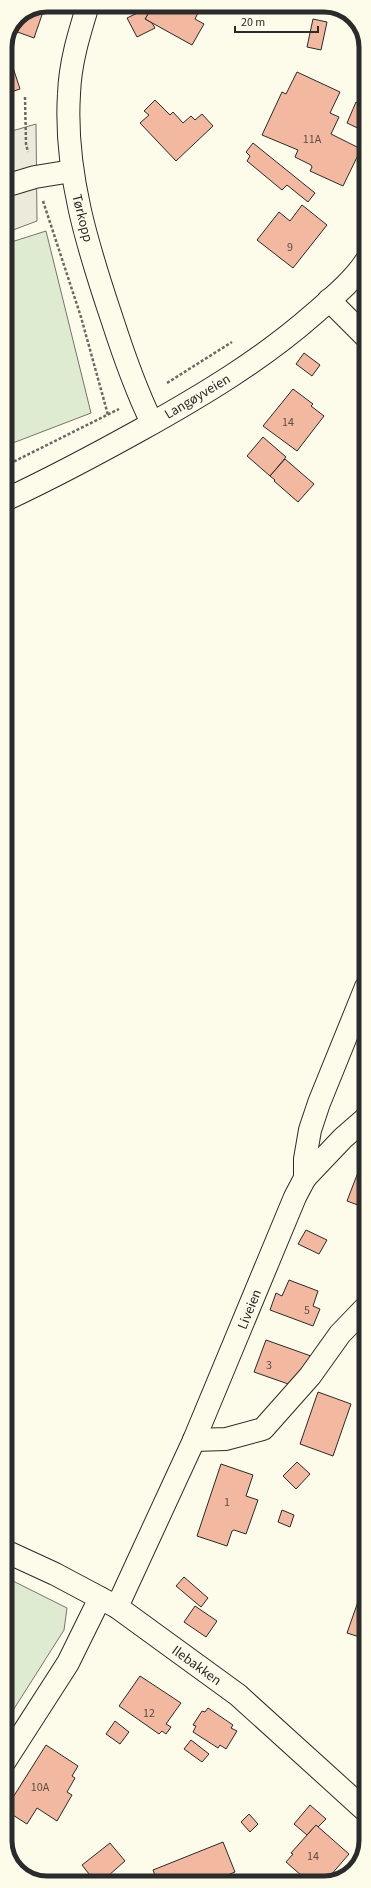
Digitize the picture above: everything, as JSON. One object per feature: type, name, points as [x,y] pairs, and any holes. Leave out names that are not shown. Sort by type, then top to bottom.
[{"type":"street","name":"Tørkopp","points":[[86,12],[75,47],[69,92],[68,133],[72,171],[79,207],[102,289],[140,397],[152,423]]},
{"type":"street","points":[[12,184],[35,177],[72,171]]},
{"type":"street","name":"Langøyveien","points":[[12,497],[58,476],[211,390],[266,353],[329,300],[359,270]]},
{"type":"street","points":[[329,300],[359,330]]},
{"type":"street","points":[[305,1178],[304,1159],[310,1130],[359,1004]]},
{"type":"street","name":"Liveien","points":[[12,1750],[109,1602],[194,1440],[295,1197],[305,1178],[343,1138],[359,1124]]},
{"type":"street","points":[[194,1440],[226,1439],[263,1429],[310,1376],[340,1334],[359,1314]]},
{"type":"street","name":"Ilebakken","points":[[12,1554],[109,1602],[238,1695],[359,1805]]},
{"type":"path","points":[[25,97],[26,144],[35,177],[81,317],[108,415]]},
{"type":"path","points":[[163,385],[237,339]]},
{"type":"path","points":[[12,463],[121,408]]},
{"type":"green space","points":[[46,231],[91,413],[12,443],[12,242]]},
{"type":"green space","points":[[12,1580],[67,1608],[64,1630],[12,1712]]},
{"type":"shaded area","points":[[36,124],[37,221],[12,230],[12,131]]},
{"type":"building","points":[[140,12],[147,12],[148,14],[145,19],[152,23],[155,28],[137,37],[127,18]]},
{"type":"building","points":[[149,12],[198,12],[195,19],[204,24],[192,45],[145,19]]},
{"type":"building","points":[[43,13],[34,38],[16,31],[22,22],[27,18]]},
{"type":"building","points":[[313,19],[327,22],[321,50],[307,47]]},
{"type":"building","points":[[12,64],[20,89],[12,92]]},
{"type":"building","points":[[297,72],[340,92],[330,113],[339,117],[331,134],[359,148],[359,153],[343,186],[310,171],[312,167],[311,165],[295,157],[298,150],[262,135],[282,92],[286,94]]},
{"type":"building","points":[[155,100],[170,115],[173,112],[183,123],[191,116],[195,120],[202,114],[213,126],[176,161],[140,123],[149,115],[144,111]]},
{"type":"building","points":[[356,102],[359,104],[359,129],[347,123]]},
{"type":"building","points":[[253,143],[315,193],[308,202],[287,185],[282,190],[247,161],[250,156],[246,152]]},
{"type":"building","points":[[302,205],[327,225],[293,268],[257,240],[279,212],[290,221]]},
{"type":"building","points":[[304,353],[320,365],[312,376],[296,364]]},
{"type":"building","points":[[293,389],[313,404],[311,406],[324,416],[297,451],[263,426]]},
{"type":"building","points":[[263,437],[286,457],[270,476],[247,456]]},
{"type":"building","points":[[285,459],[314,484],[298,502],[270,476]]},
{"type":"building","points":[[359,1170],[359,1205],[347,1201]]},
{"type":"building","points":[[306,1230],[327,1240],[319,1254],[298,1244]]},
{"type":"building","points":[[289,1280],[318,1291],[313,1306],[320,1309],[313,1326],[270,1310],[276,1293],[282,1296]]},
{"type":"building","points":[[266,1340],[311,1356],[294,1386],[254,1372]]},
{"type":"building","points":[[318,1392],[351,1404],[333,1456],[300,1444]]},
{"type":"building","points":[[297,1462],[310,1474],[296,1489],[283,1476]]},
{"type":"building","points":[[221,1464],[253,1475],[246,1496],[258,1500],[246,1534],[234,1530],[232,1531],[227,1546],[197,1536]]},
{"type":"building","points":[[282,1510],[294,1515],[290,1527],[278,1522]]},
{"type":"building","points":[[184,1577],[208,1598],[201,1607],[176,1586]]},
{"type":"building","points":[[359,1599],[359,1637],[347,1633]]},
{"type":"building","points":[[195,1606],[217,1621],[206,1637],[184,1622]]},
{"type":"building","points":[[140,1676],[181,1703],[166,1724],[171,1727],[166,1734],[162,1731],[159,1734],[119,1706]]},
{"type":"building","points":[[208,1708],[233,1725],[231,1728],[237,1731],[226,1749],[220,1745],[218,1748],[193,1732],[196,1726],[193,1725],[202,1711],[205,1712]]},
{"type":"building","points":[[115,1721],[129,1732],[120,1744],[106,1734]]},
{"type":"building","points":[[191,1740],[209,1754],[202,1762],[184,1749]]},
{"type":"building","points":[[46,1745],[78,1766],[72,1776],[75,1778],[67,1792],[72,1795],[57,1821],[37,1808],[27,1824],[12,1814],[12,1799]]},
{"type":"building","points":[[310,1805],[326,1819],[318,1827],[316,1825],[307,1835],[294,1824]]},
{"type":"building","points":[[249,1814],[258,1824],[250,1832],[241,1822]]},
{"type":"building","points":[[316,1825],[349,1854],[330,1876],[302,1876],[286,1862],[293,1854],[291,1853]]},
{"type":"building","points":[[223,1842],[235,1872],[225,1876],[155,1876],[153,1870]]},
{"type":"building","points":[[110,1843],[125,1861],[108,1876],[91,1876],[82,1865]]}]
